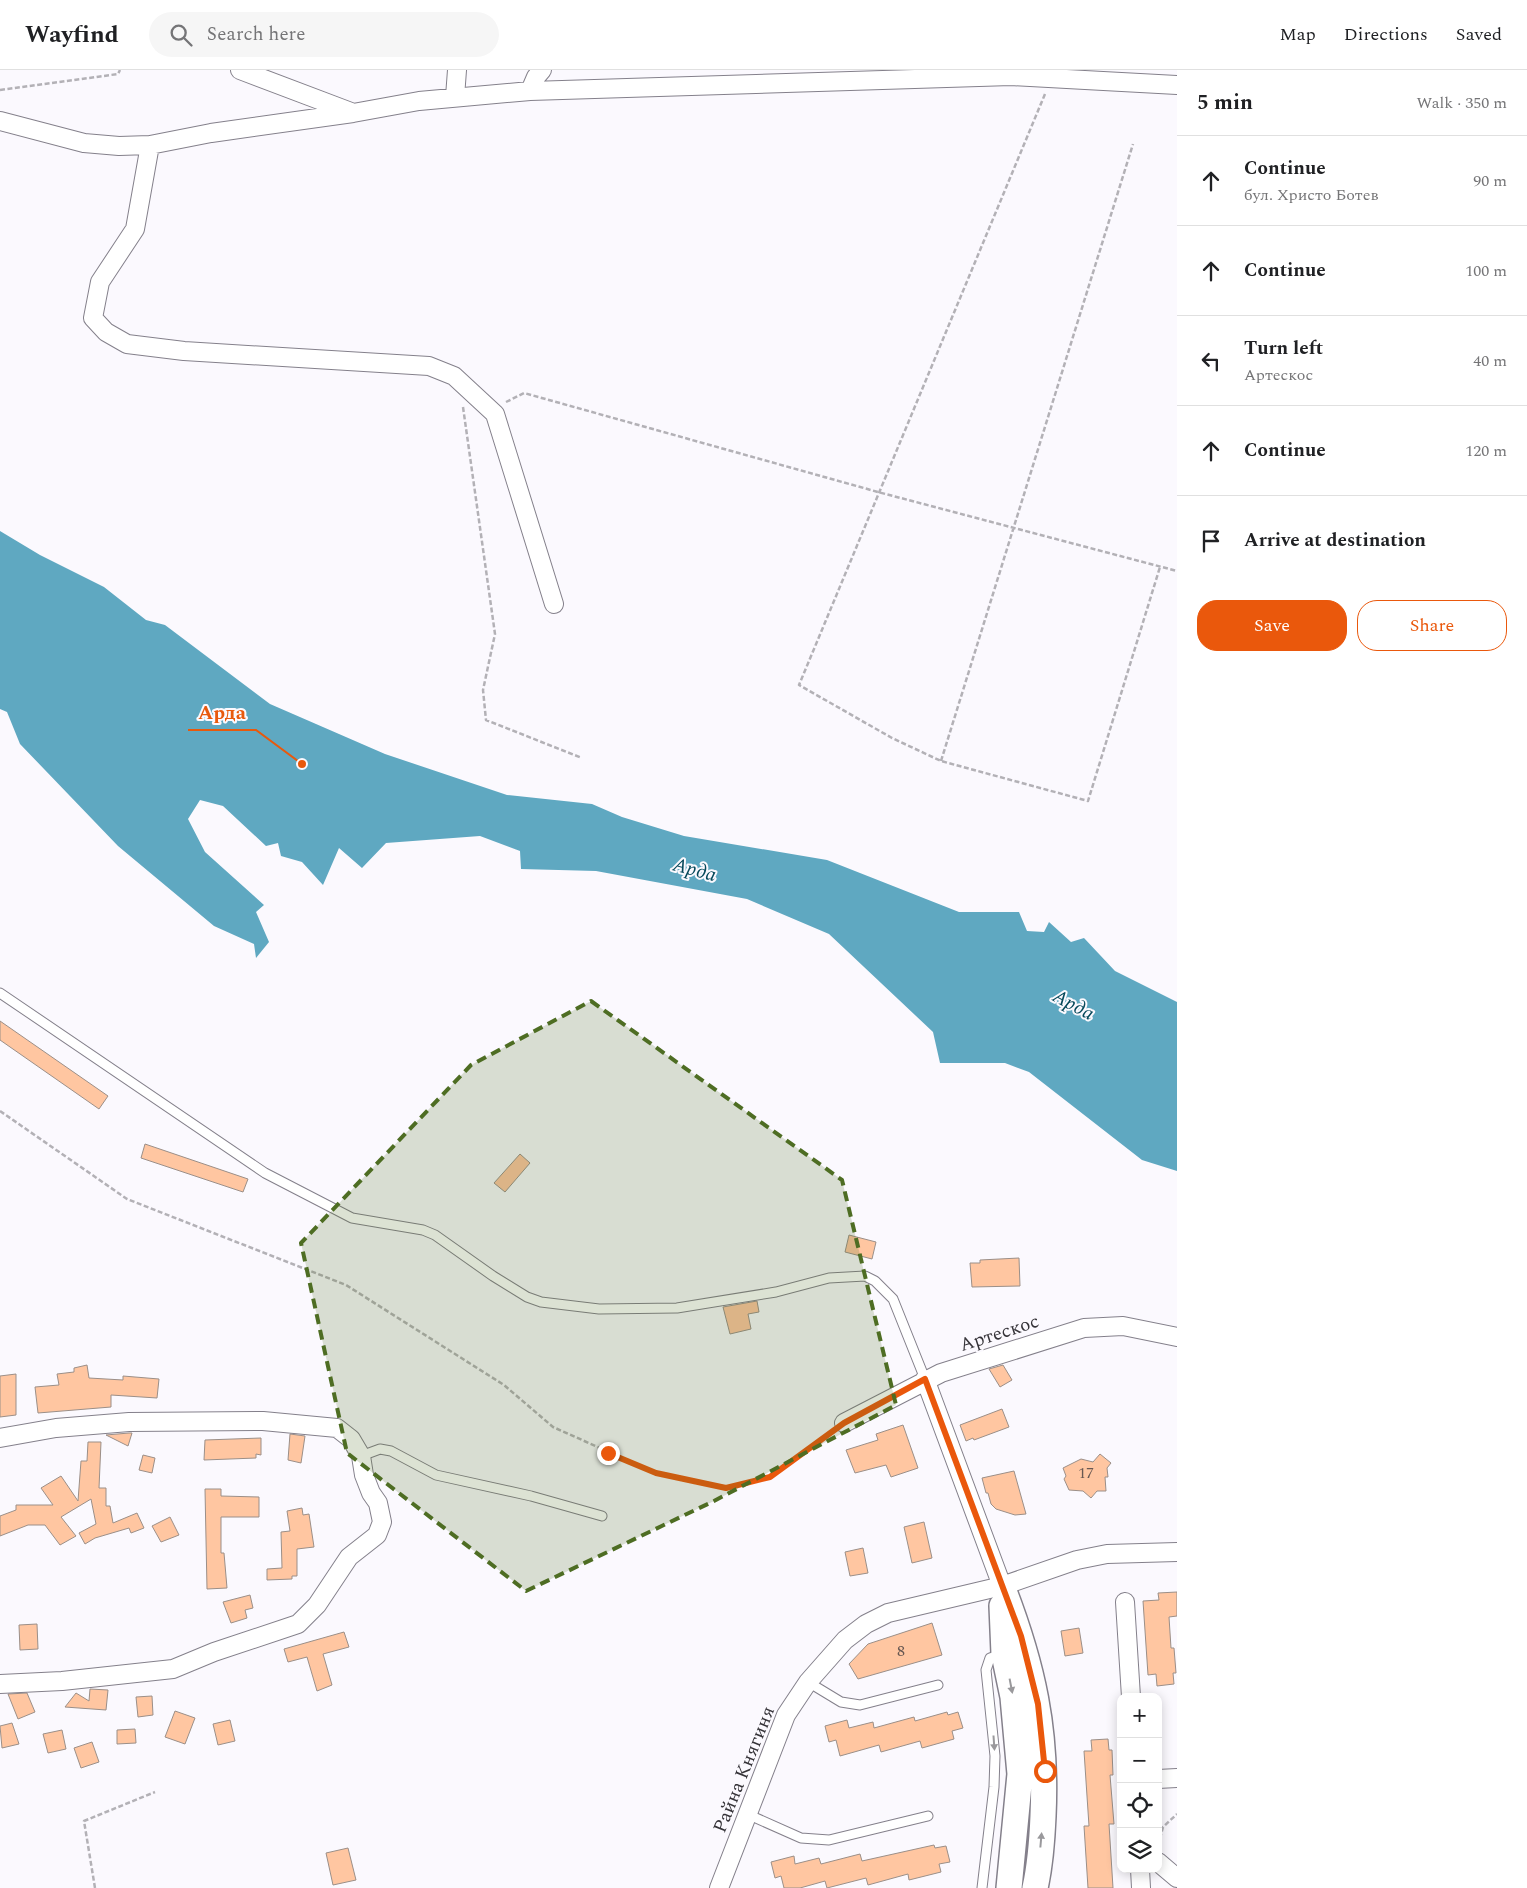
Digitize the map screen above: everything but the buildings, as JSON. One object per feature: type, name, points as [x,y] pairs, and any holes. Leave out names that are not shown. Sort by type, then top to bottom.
[{"type":"main road","points":[[1002,1586],[1004,1654],[1013,1696],[1020,1774],[1009,1888]]},
{"type":"main road","points":[[1002,1586],[1021,1636],[1038,1704],[1041,1730],[1045,1771],[1042,1840],[1035,1888]]},
{"type":"street","points":[[240,70],[353,113]]},
{"type":"street","points":[[455,97],[457,70]]},
{"type":"street","points":[[530,91],[536,77],[542,70]]},
{"type":"street","points":[[0,121],[84,142],[119,146],[150,145],[211,133],[353,113],[419,101],[530,91],[1001,76],[1177,85]]},
{"type":"street","points":[[150,145],[135,229],[100,282],[93,318],[106,332],[127,344],[184,351],[429,366],[454,376],[495,414],[554,604]]},
{"type":"street","name":"Артескос","points":[[844,1423],[925,1379],[1084,1328],[1123,1326],[1177,1338]]},
{"type":"street","points":[[925,1379],[1002,1586]]},
{"type":"street","points":[[0,1438],[56,1428],[129,1422],[263,1421],[337,1428],[351,1439],[361,1456],[364,1475],[371,1493],[378,1503],[382,1522],[376,1536],[349,1557],[317,1604],[298,1624],[173,1668],[71,1680],[0,1684]]},
{"type":"street","name":"Райна Княгиня","points":[[719,1888],[786,1715],[808,1682],[845,1640],[866,1624],[888,1613],[1002,1586],[1077,1560],[1108,1554],[1177,1552]]},
{"type":"street","points":[[1125,1602],[1131,1693]]},
{"type":"street","points":[[1162,1780],[1177,1778]]},
{"type":"street","points":[[1162,1865],[1177,1878]]},
{"type":"street","points":[[1140,1873],[1141,1888]]},
{"type":"lane","points":[[0,993],[265,1172],[352,1218],[423,1230],[436,1235],[493,1276],[527,1297],[541,1302],[599,1309],[677,1308],[776,1292],[829,1278],[865,1276],[875,1281],[893,1299],[925,1379]]},
{"type":"lane","points":[[361,1456],[380,1448],[392,1451],[436,1475],[531,1496],[602,1516]]},
{"type":"lane","points":[[982,1888],[995,1764],[986,1670],[990,1658],[1004,1654]]},
{"type":"lane","points":[[808,1682],[841,1702],[860,1705],[938,1685]]},
{"type":"lane","points":[[747,1814],[801,1838],[829,1840],[928,1816]]},
{"type":"path","points":[[0,90],[118,74],[120,70]]},
{"type":"path","points":[[1051,78],[799,685],[892,738],[940,761],[1088,801],[1160,567]]},
{"type":"path","points":[[940,761],[1133,144]]},
{"type":"path","points":[[459,381],[495,634],[483,690],[486,720],[582,758]]},
{"type":"path","points":[[495,414],[502,403],[524,393],[878,492],[1177,571]]},
{"type":"path","points":[[0,1111],[128,1199],[346,1285],[504,1385],[553,1427],[656,1473],[726,1488],[770,1477],[844,1423]]},
{"type":"path","points":[[95,1888],[84,1821],[155,1792]]},
{"type":"path","points":[[1162,1831],[1163,1827],[1177,1814]]},
{"type":"highlighted area","points":[[591,1001],[842,1180],[896,1405],[714,1501],[526,1591],[347,1453],[301,1243],[471,1065]]},
{"type":"water","points":[[0,531],[40,555],[104,587],[146,620],[165,625],[270,704],[385,754],[507,795],[592,804],[622,817],[684,836],[827,860],[959,912],[1019,912],[1027,931],[1044,932],[1049,922],[1071,942],[1084,938],[1115,971],[1177,1002],[1177,1171],[1142,1160],[1029,1072],[1005,1063],[940,1063],[933,1032],[829,934],[747,899],[596,871],[521,869],[520,851],[480,836],[386,843],[362,868],[339,848],[323,885],[302,862],[281,856],[278,843],[266,846],[223,806],[200,800],[188,819],[205,852],[264,905],[256,912],[269,942],[256,958],[254,944],[214,926],[118,846],[20,744],[7,712],[0,709]]},
{"type":"place","name":"Арда","points":[[302,764]]},
{"type":"route","points":[[608,1453],[656,1473],[726,1488],[770,1477],[844,1423],[925,1379],[1021,1636],[1038,1704],[1045,1771]]}]
